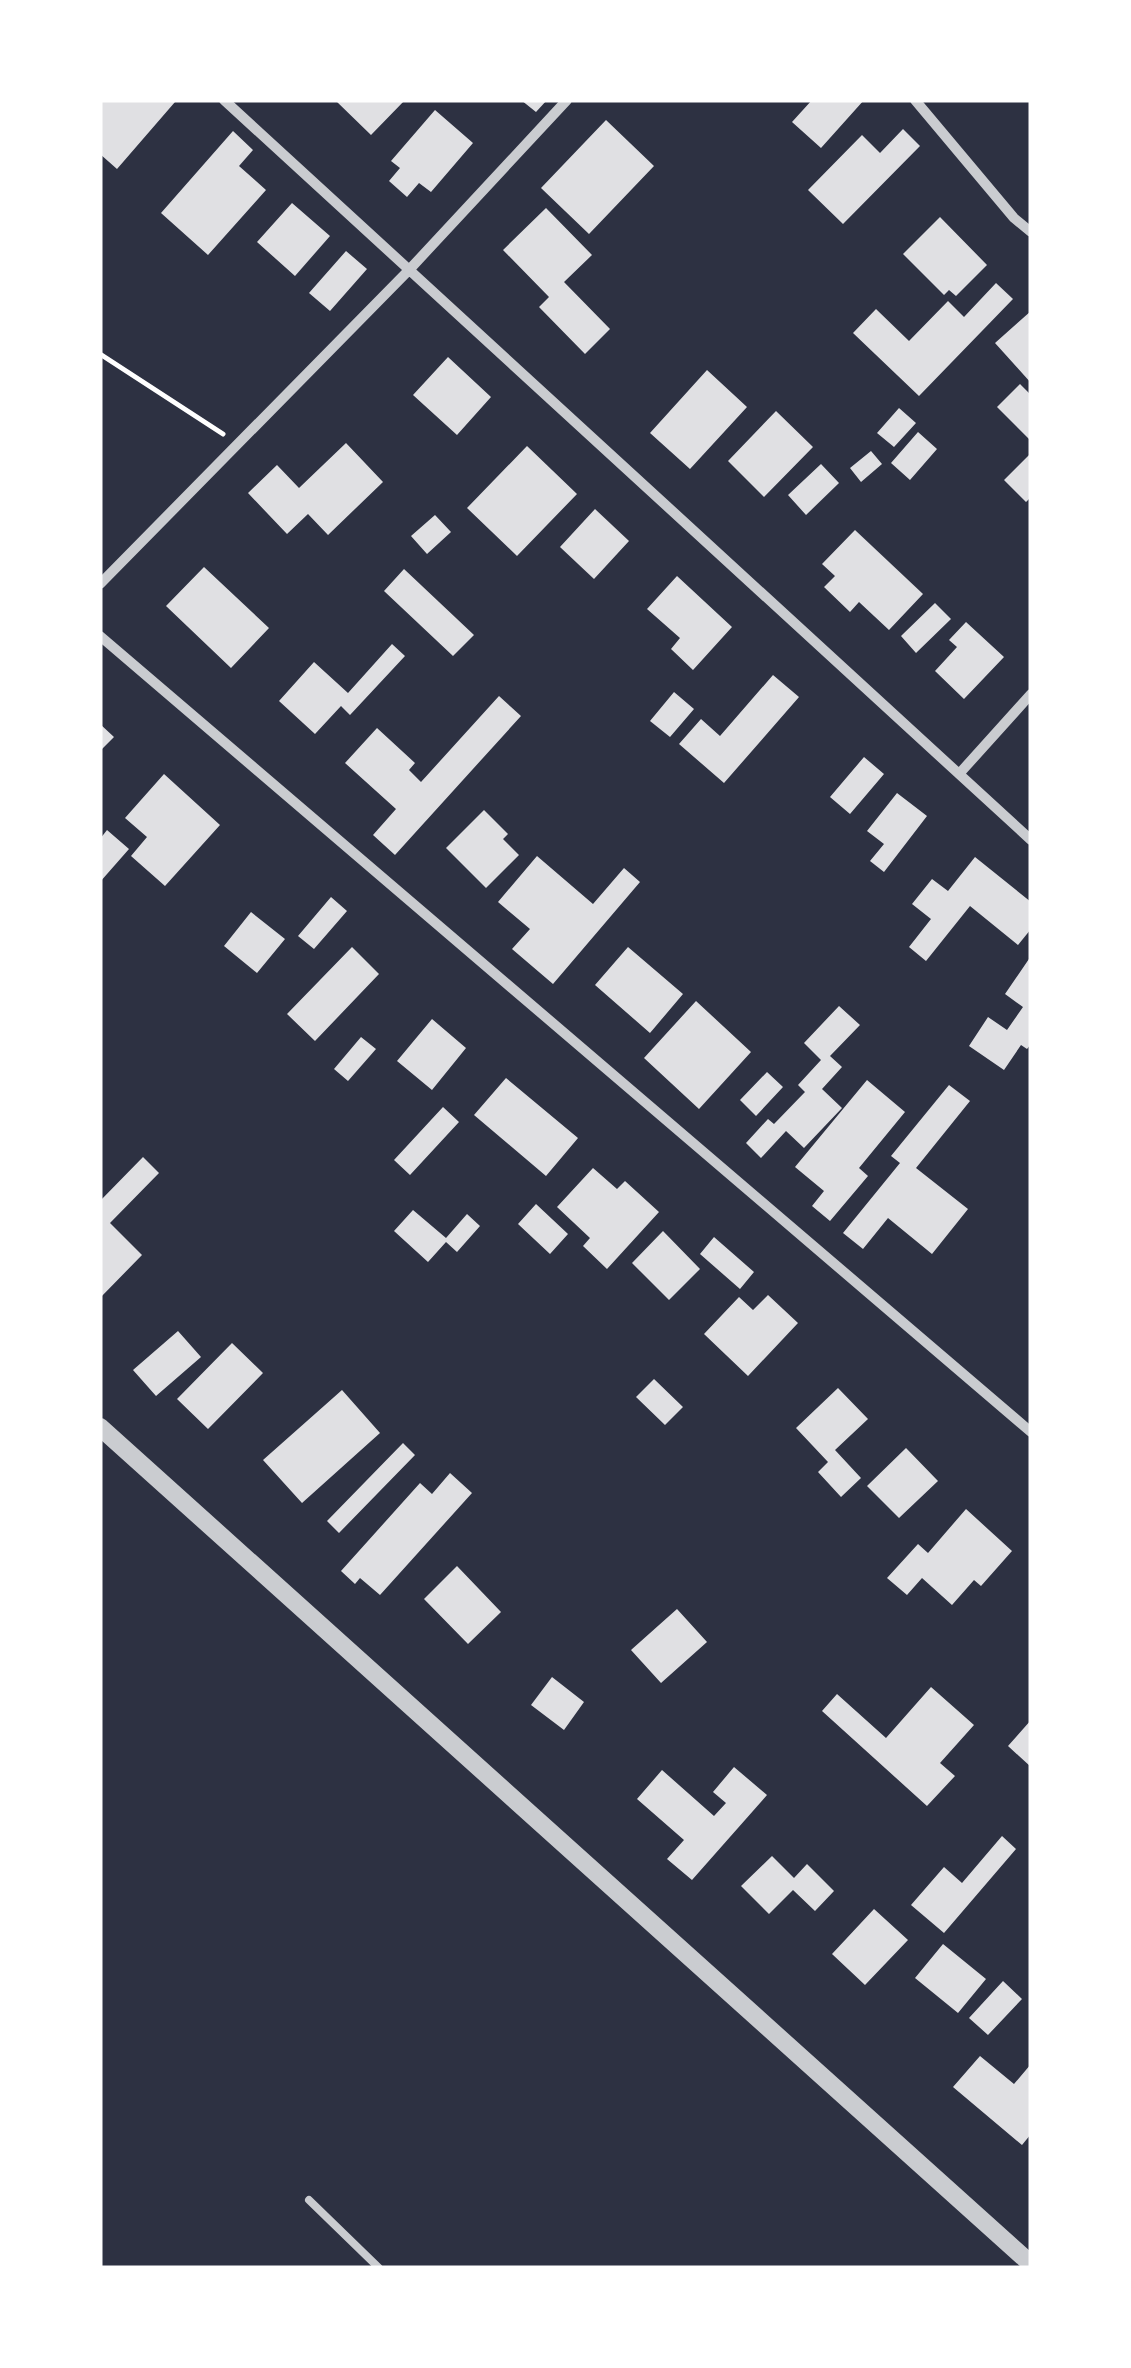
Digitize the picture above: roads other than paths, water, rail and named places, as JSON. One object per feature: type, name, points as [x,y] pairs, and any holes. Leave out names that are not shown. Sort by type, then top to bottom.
[{"type":"street","points":[[224,100],[1031,840]]},
{"type":"street","points":[[100,584],[409,270],[567,100]]},
{"type":"street","points":[[915,100],[1014,218],[1031,232]]},
{"type":"street","points":[[100,636],[1031,1432]]},
{"type":"street","points":[[959,774],[1031,694]]},
{"type":"street","points":[[100,1427],[1031,2264]]},
{"type":"lane","points":[[310,2200],[379,2268]]}]
